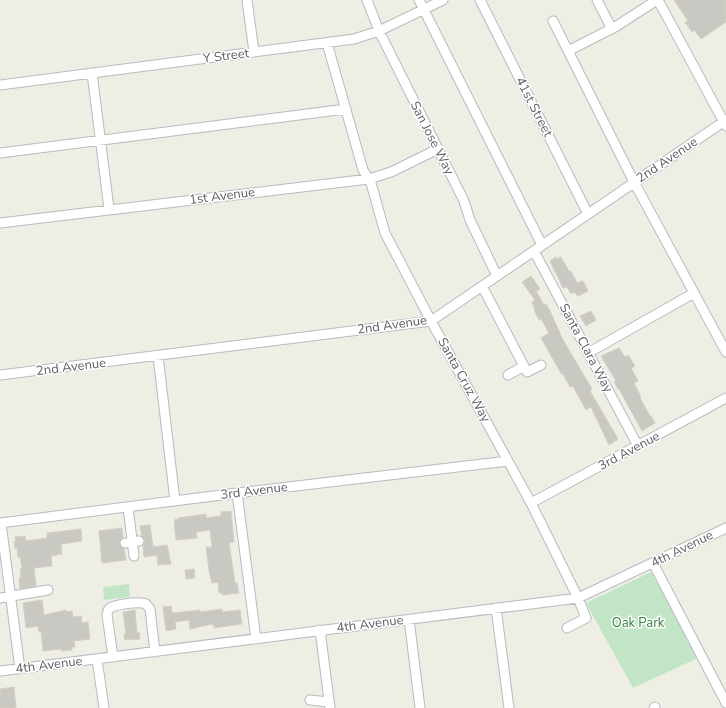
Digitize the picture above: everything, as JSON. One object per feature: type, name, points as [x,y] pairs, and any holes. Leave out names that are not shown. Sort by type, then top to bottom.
[{"type":"street","points":[[247,0],[254,52]]},
{"type":"street","name":"San Jose Way","points":[[367,0],[379,31],[464,201],[470,220],[497,276]]},
{"type":"street","points":[[419,0],[542,245]]},
{"type":"street","name":"Y Street","points":[[0,85],[354,39],[379,31],[444,0]]},
{"type":"street","name":"41st Street","points":[[480,0],[588,214]]},
{"type":"street","points":[[597,0],[612,29]]},
{"type":"street","points":[[568,51],[612,29],[658,0],[725,123]]},
{"type":"street","points":[[553,21],[634,182],[726,352]]},
{"type":"street","name":"Santa Cruz Way","points":[[327,43],[364,170],[371,183],[386,233],[431,321],[531,503],[578,598],[586,618],[567,628]]},
{"type":"street","points":[[92,73],[109,209]]},
{"type":"street","points":[[0,152],[346,109]]},
{"type":"street","name":"2nd Avenue","points":[[0,375],[431,321],[634,182],[725,123]]},
{"type":"street","name":"1st Avenue","points":[[0,223],[369,179],[391,172],[438,149]]},
{"type":"street","name":"Santa Clara Way","points":[[534,251],[638,446]]},
{"type":"street","points":[[482,286],[526,372],[541,365]]},
{"type":"street","points":[[588,353],[694,293]]},
{"type":"street","points":[[158,356],[175,501]]},
{"type":"street","points":[[508,375],[524,366]]},
{"type":"street","name":"3rd Avenue","points":[[531,503],[726,398]]},
{"type":"street","name":"3rd Avenue","points":[[1,523],[508,461]]},
{"type":"street","points":[[237,493],[256,639]]},
{"type":"street","points":[[128,507],[134,556]]},
{"type":"street","points":[[1,523],[20,669]]},
{"type":"street","name":"4th Avenue","points":[[0,672],[113,656],[155,652],[578,598],[726,528]]},
{"type":"street","points":[[653,563],[726,702]]},
{"type":"street","points":[[0,598],[48,590]]},
{"type":"street","points":[[113,656],[107,612],[113,606],[131,603],[144,603],[150,609],[155,652]]},
{"type":"street","points":[[496,608],[509,708]]},
{"type":"street","points":[[409,619],[420,708]]},
{"type":"street","points":[[310,700],[329,705],[320,630]]},
{"type":"street","points":[[97,659],[104,708]]},
{"type":"green space","name":"Oak Park","points":[[651,572],[698,658],[633,688],[586,603]]},
{"type":"green space","points":[[129,584],[130,597],[104,600],[103,587]]},
{"type":"building","points":[[674,0],[726,0],[726,22],[701,39],[694,30],[692,32],[685,22],[688,21]]},
{"type":"building","points":[[556,257],[557,259],[561,257],[577,283],[583,281],[588,291],[578,296],[574,292],[571,294],[567,287],[563,288],[550,261]]},
{"type":"building","points":[[531,276],[540,289],[536,291],[544,305],[546,304],[551,313],[563,340],[592,389],[590,391],[618,439],[609,445],[591,407],[586,410],[573,386],[570,387],[563,374],[562,375],[541,338],[549,333],[541,319],[539,320],[534,310],[532,302],[535,300],[522,282]]},
{"type":"building","points":[[591,311],[596,320],[586,326],[580,316]]},
{"type":"building","points":[[619,348],[625,357],[628,355],[635,366],[631,368],[638,381],[634,383],[641,397],[640,398],[655,423],[642,431],[601,356]]},
{"type":"building","points":[[231,511],[234,542],[229,543],[235,583],[237,583],[239,593],[222,595],[222,592],[219,593],[218,582],[212,583],[209,571],[206,547],[212,547],[210,530],[196,532],[197,538],[176,540],[174,520],[178,518],[206,514],[206,518],[221,516],[221,512]]},
{"type":"building","points":[[150,525],[153,547],[167,545],[171,564],[158,565],[157,555],[144,557],[143,546],[145,541],[142,536],[140,526]]},
{"type":"building","points":[[122,528],[123,537],[119,543],[124,549],[126,560],[102,563],[99,531]]},
{"type":"building","points":[[81,529],[82,541],[61,544],[62,554],[51,556],[52,566],[34,568],[36,586],[20,589],[19,578],[21,578],[20,569],[22,568],[20,557],[18,557],[17,548],[15,549],[15,537],[25,536],[26,541],[47,538],[47,533]]},
{"type":"building","points":[[194,569],[195,578],[186,579],[185,570]]},
{"type":"building","points":[[42,600],[44,615],[66,610],[67,612],[72,611],[73,617],[81,616],[82,623],[88,622],[90,639],[74,641],[75,647],[72,647],[72,650],[61,651],[61,649],[43,651],[41,631],[39,632],[38,626],[26,628],[23,603]]},
{"type":"building","points":[[171,606],[172,612],[174,613],[222,609],[222,612],[240,610],[242,624],[214,628],[213,624],[190,629],[189,620],[175,622],[176,629],[166,631],[163,607]]},
{"type":"building","points":[[135,610],[137,633],[139,632],[140,639],[125,640],[124,634],[126,634],[123,612]]},
{"type":"building","points":[[14,687],[16,708],[0,708],[0,689]]}]
